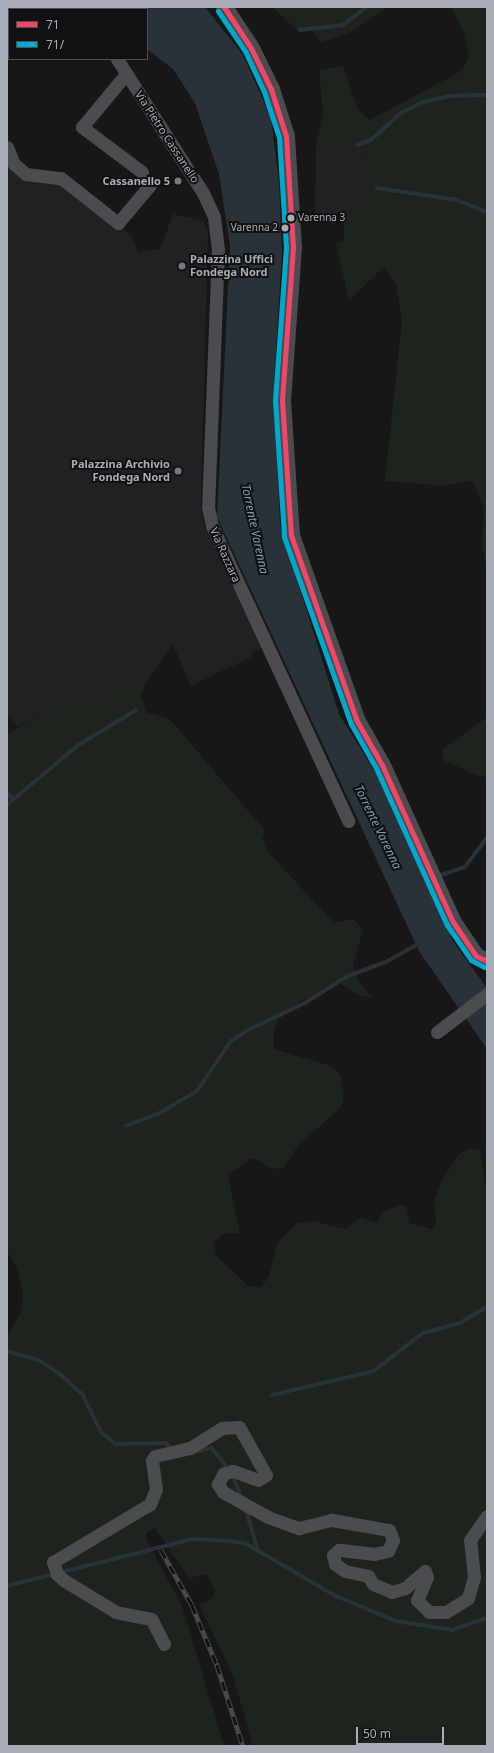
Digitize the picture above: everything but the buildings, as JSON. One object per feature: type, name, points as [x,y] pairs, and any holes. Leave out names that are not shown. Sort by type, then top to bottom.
[{"type":"street","points":[[224,7],[255,54],[271,89],[286,136],[293,247],[282,400],[291,535],[357,721],[382,765],[456,927],[476,956],[487,961]]},
{"type":"street","name":"Via Pietro Cassanello","points":[[118,60],[203,193],[214,217]]},
{"type":"street","points":[[126,74],[82,127],[142,172]]},
{"type":"street","points":[[7,147],[14,164],[26,174],[61,178],[118,223],[131,204],[150,185]]},
{"type":"street","name":"Via Razzara","points":[[214,217],[218,249],[208,507],[212,526],[348,821]]},
{"type":"street","points":[[437,1032],[487,994]]},
{"type":"street","points":[[164,1644],[151,1619],[116,1612],[65,1581],[57,1574],[53,1562],[150,1504],[156,1489],[152,1460],[155,1456],[190,1448],[222,1428],[239,1427],[266,1475],[258,1480],[233,1471],[224,1473],[218,1484],[222,1492],[268,1517],[299,1528],[332,1520],[389,1530],[393,1540],[388,1551],[374,1554],[339,1550],[333,1555],[335,1564],[345,1571],[368,1576],[373,1584],[392,1592],[405,1588],[425,1571],[427,1577],[417,1600],[429,1612],[446,1612],[468,1598],[474,1577],[470,1540],[487,1516]]},
{"type":"shaded area","points":[[272,7],[388,7],[350,33],[321,42],[312,30],[297,30]]},
{"type":"shaded area","points":[[451,7],[487,7],[487,571],[482,546],[484,509],[475,485],[469,481],[444,486],[385,481],[402,320],[396,284],[384,267],[349,300],[336,244],[344,240],[344,227],[339,217],[349,217],[371,195],[367,154],[316,146],[323,113],[319,70],[343,66],[358,110],[370,120],[463,70],[469,55],[464,33]]},
{"type":"shaded area","points":[[316,146],[367,154],[371,195],[349,217],[315,215]]},
{"type":"shaded area","points":[[7,150],[13,165],[52,177],[132,236],[138,252],[160,249],[173,214],[203,221],[208,232],[201,506],[204,526],[262,648],[252,652],[253,656],[191,686],[173,645],[146,682],[42,713],[18,727],[7,716]]},
{"type":"shaded area","points":[[146,682],[141,696],[146,712],[167,718],[176,726],[266,832],[262,837],[267,851],[334,923],[353,919],[363,929],[353,966],[359,982],[373,998],[360,996],[338,982],[318,996],[302,1000],[278,1020],[274,1032],[274,1049],[332,1066],[340,1074],[344,1095],[341,1107],[298,1146],[283,1168],[271,1169],[256,1159],[251,1159],[228,1175],[240,1233],[225,1233],[213,1243],[217,1256],[248,1286],[261,1287],[269,1276],[277,1244],[297,1223],[314,1221],[345,1229],[360,1218],[377,1223],[383,1212],[401,1205],[407,1207],[409,1223],[432,1229],[436,1221],[434,1202],[440,1184],[458,1155],[470,1148],[480,1149],[487,1198],[487,1746],[253,1746],[233,1676],[199,1604],[212,1599],[215,1591],[207,1574],[189,1578],[155,1528],[146,1533],[146,1539],[182,1606],[224,1746],[7,1746],[7,1337],[21,1312],[23,1295],[17,1269],[7,1251],[7,735],[42,713]]},
{"type":"shaded area","points":[[487,717],[487,777],[478,776],[443,760],[442,750]]},
{"type":"water","name":"Torrente Varenna","points":[[85,7],[205,7],[243,55],[271,118],[279,183],[282,252],[274,385],[280,525],[339,714],[377,775],[454,943],[487,988],[487,1049],[419,951],[217,517],[230,246],[219,174],[195,103],[173,69],[148,50],[148,8]]},
{"type":"waterway","points":[[300,30],[343,25],[367,7]]},
{"type":"waterway","points":[[358,145],[371,140],[401,113],[424,102],[450,96],[487,95]]},
{"type":"waterway","points":[[377,188],[457,200],[487,212]]},
{"type":"waterway","points":[[7,805],[77,746],[136,710]]},
{"type":"waterway","points":[[7,793],[14,799]]},
{"type":"waterway","points":[[438,876],[465,867],[487,838]]},
{"type":"waterway","points":[[126,1126],[158,1114],[197,1091],[231,1041],[250,1029],[305,1003],[348,976],[386,962],[420,943]]},
{"type":"waterway","points":[[272,1395],[374,1371],[423,1333],[460,1323],[487,1307]]},
{"type":"waterway","points":[[7,1351],[39,1360],[60,1374],[83,1395],[102,1433],[116,1444],[166,1443],[172,1449]]},
{"type":"waterway","points":[[194,1452],[212,1448],[229,1469]]},
{"type":"waterway","points":[[233,1476],[242,1498]]},
{"type":"waterway","points":[[246,1509],[258,1549]]},
{"type":"waterway","points":[[7,1586],[193,1539],[230,1541],[245,1543],[336,1596],[396,1621],[452,1630],[487,1618]]},
{"type":"railway","points":[[161,1550],[192,1605],[217,1665],[243,1746]]},
{"type":"transit line","name":"71","points":[[224,7],[251,48],[271,89],[286,136],[293,247],[282,400],[291,535],[357,721],[382,765],[453,922],[476,956],[487,961]]},
{"type":"transit line","name":"71/","points":[[218,11],[245,51],[264,92],[279,137],[286,247],[275,400],[284,537],[351,724],[376,768],[447,925],[471,960],[484,967]]},
{"type":"place","name":"Cassanello 5","points":[[178,181]]},
{"type":"place","name":"Varenna 3","points":[[291,218]]},
{"type":"place","name":"Varenna 2","points":[[285,228]]},
{"type":"place","name":"Palazzina Uffici Fondega Nord","points":[[182,266]]},
{"type":"place","name":"Palazzina Archivio Fondega Nord","points":[[178,471]]}]
